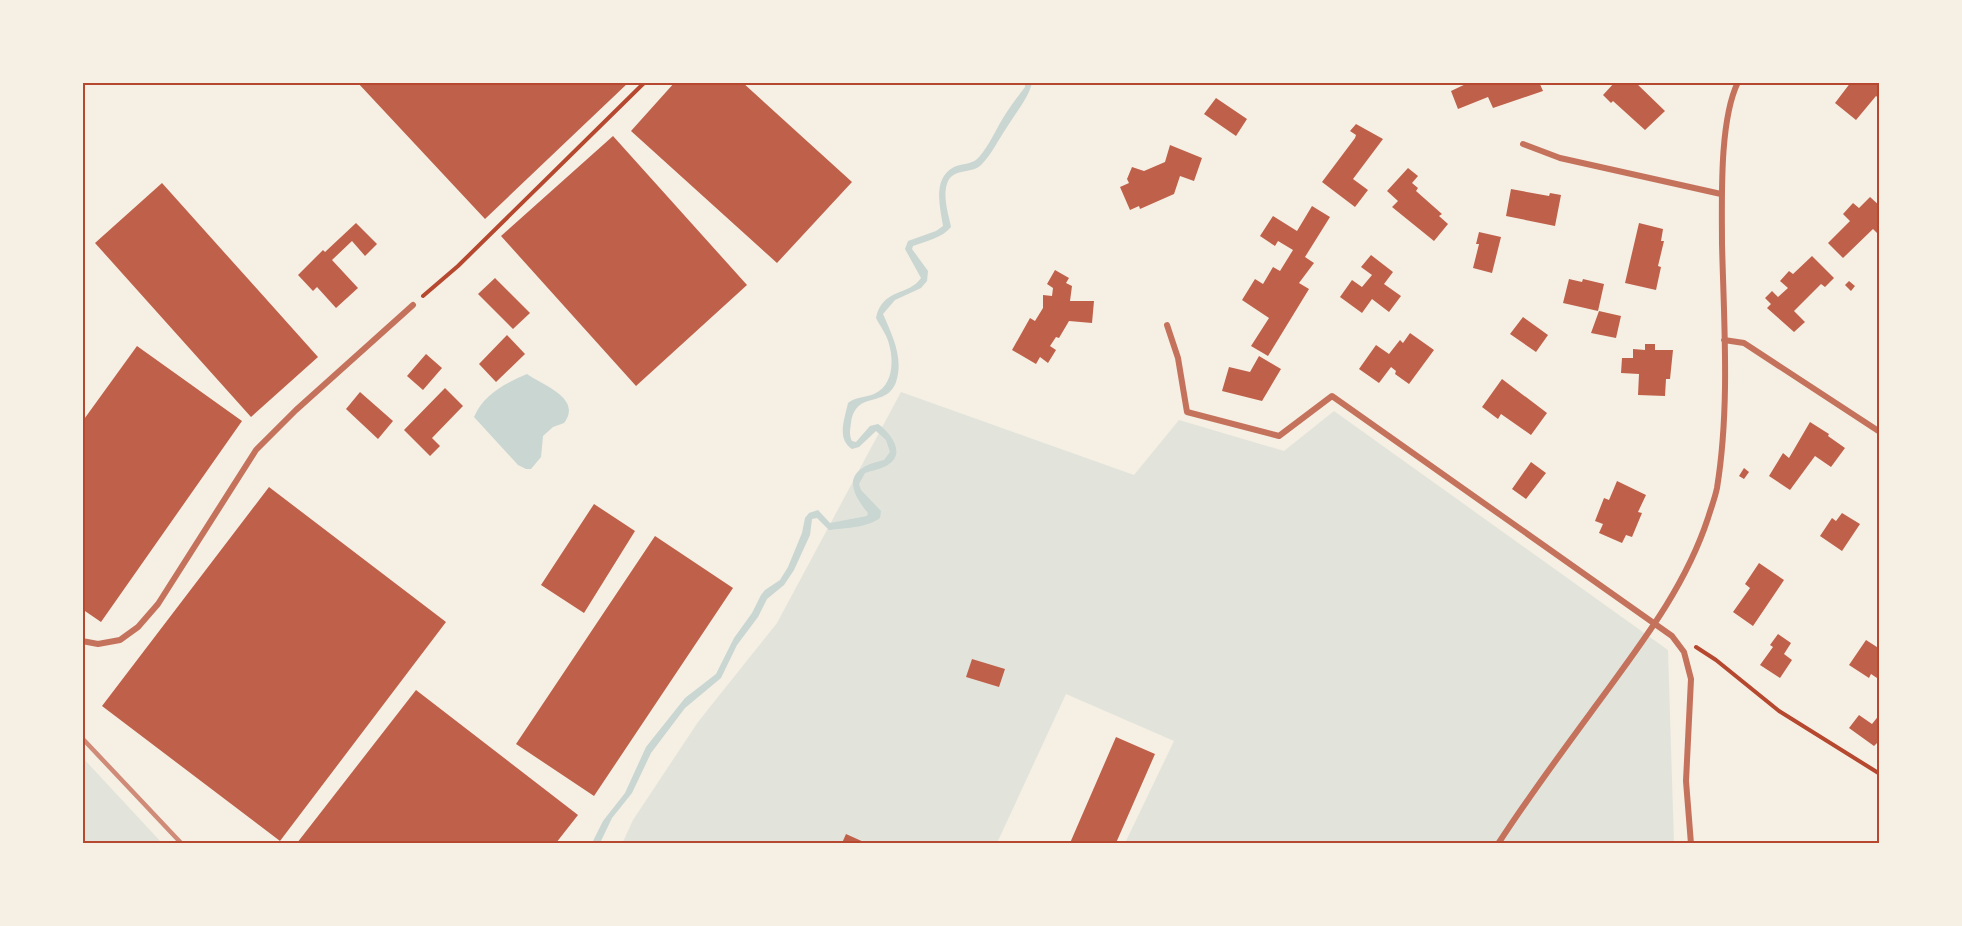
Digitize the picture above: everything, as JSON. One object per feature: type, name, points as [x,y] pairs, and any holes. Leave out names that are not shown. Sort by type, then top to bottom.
[{"type":"street","points":[[1498,843],[1524,804],[1656,625],[1700,542],[1717,489],[1723,423],[1722,194],[1726,121],[1737,85],[1728,82]]},
{"type":"street","points":[[1523,144],[1560,158],[1722,194]]},
{"type":"street","points":[[82,641],[98,644],[120,640],[138,627],[158,604],[256,450],[296,410],[413,305]]},
{"type":"street","points":[[1167,326],[1178,358],[1186,412],[1279,436],[1332,396],[1672,636],[1684,652],[1691,679],[1686,781],[1691,843]]},
{"type":"street","points":[[1724,340],[1744,343],[1880,432]]},
{"type":"path","points":[[413,305],[458,266],[645,82]]},
{"type":"path","points":[[1678,643],[1697,647],[1779,711],[1880,774]]},
{"type":"shaded area","points":[[1025,83],[1032,83],[1028,95],[981,165],[955,174],[948,181],[946,198],[951,227],[938,237],[913,246],[912,249],[928,271],[927,281],[921,288],[895,300],[883,314],[898,355],[896,382],[885,395],[859,406],[854,413],[850,432],[852,441],[856,442],[870,426],[878,424],[894,443],[896,454],[894,459],[884,467],[865,473],[859,484],[861,490],[881,511],[880,518],[862,526],[829,530],[817,518],[812,519],[810,535],[794,570],[784,585],[767,599],[758,617],[737,645],[721,678],[685,708],[651,753],[632,793],[612,818],[600,843],[592,843],[603,821],[625,793],[646,747],[685,698],[716,674],[734,638],[752,613],[761,595],[780,580],[788,567],[802,533],[805,518],[809,513],[818,510],[830,523],[867,516],[868,513],[853,486],[854,479],[863,468],[884,460],[890,452],[886,440],[876,431],[859,447],[852,449],[844,440],[843,428],[848,403],[874,394],[885,385],[888,379],[891,358],[889,344],[876,318],[879,308],[890,297],[910,288],[921,278],[905,249],[908,241],[936,231],[943,226],[939,194],[943,178],[954,167],[974,161],[979,157],[1025,87]]},
{"type":"shaded area","points":[[527,374],[558,393],[565,399],[568,406],[568,414],[564,423],[553,427],[543,436],[541,457],[531,469],[518,465],[474,417],[489,396]]},
{"type":"shaded area","points":[[901,392],[1134,475],[1179,420],[1284,451],[1334,411],[1668,650],[1674,843],[1125,843],[1174,741],[1066,694],[997,843],[622,844],[633,820],[698,722],[777,623]]},
{"type":"shaded area","points":[[83,758],[162,843],[83,843]]},
{"type":"building","points":[[357,82],[629,82],[485,219]]},
{"type":"building","points":[[675,82],[742,82],[852,182],[777,263],[631,131]]},
{"type":"building","points":[[1470,82],[1539,82],[1543,91],[1493,108],[1488,97],[1458,109],[1451,91]]},
{"type":"building","points":[[1615,82],[1635,82],[1665,111],[1645,130],[1603,95]]},
{"type":"building","points":[[1851,82],[1880,82],[1880,99],[1876,96],[1856,120],[1835,103]]},
{"type":"building","points":[[1216,98],[1247,119],[1236,136],[1204,114]]},
{"type":"building","points":[[1356,124],[1383,139],[1353,179],[1368,190],[1355,207],[1322,182],[1355,138],[1356,135],[1350,131]]},
{"type":"building","points":[[613,136],[747,285],[636,386],[501,236]]},
{"type":"building","points":[[1170,145],[1202,158],[1194,181],[1180,176],[1174,194],[1140,209],[1139,206],[1130,210],[1120,187],[1129,183],[1127,179],[1132,167],[1144,171],[1165,162]]},
{"type":"building","points":[[1408,168],[1418,176],[1412,183],[1418,188],[1416,191],[1442,214],[1439,216],[1448,224],[1434,241],[1392,207],[1398,201],[1387,191]]},
{"type":"building","points":[[162,183],[318,357],[251,417],[95,243]]},
{"type":"building","points":[[1511,189],[1549,196],[1550,193],[1561,195],[1555,226],[1506,216]]},
{"type":"building","points":[[1870,197],[1880,206],[1880,230],[1877,233],[1873,229],[1843,258],[1828,243],[1850,221],[1843,214],[1853,203],[1859,208]]},
{"type":"building","points":[[1312,206],[1330,217],[1305,257],[1314,263],[1299,283],[1309,289],[1268,356],[1251,346],[1269,318],[1242,300],[1255,279],[1263,284],[1273,267],[1280,271],[1293,250],[1278,241],[1275,246],[1260,236],[1273,216],[1297,231]]},
{"type":"building","points":[[356,223],[377,244],[365,256],[352,241],[332,260],[358,288],[336,308],[317,287],[313,291],[298,275],[323,250],[325,252]]},
{"type":"building","points":[[1639,223],[1663,229],[1661,241],[1664,241],[1658,266],[1661,267],[1656,290],[1625,283]]},
{"type":"building","points":[[1479,232],[1501,237],[1492,273],[1473,268],[1479,244],[1476,244]]},
{"type":"building","points":[[1371,255],[1393,272],[1384,284],[1401,296],[1389,312],[1372,299],[1362,313],[1340,297],[1352,280],[1362,287],[1372,275],[1361,267]]},
{"type":"building","points":[[1812,256],[1834,278],[1825,287],[1821,284],[1794,311],[1805,322],[1794,332],[1767,308],[1771,304],[1765,298],[1772,291],[1778,297],[1788,288],[1780,281],[1789,271],[1793,274]]},
{"type":"building","points":[[1055,270],[1069,278],[1066,283],[1072,286],[1070,301],[1094,301],[1092,323],[1069,321],[1059,338],[1056,337],[1050,346],[1056,350],[1048,363],[1040,357],[1036,364],[1012,350],[1030,318],[1035,321],[1043,308],[1043,295],[1052,296],[1053,288],[1047,284]]},
{"type":"building","points":[[495,278],[530,313],[513,329],[478,294]]},
{"type":"building","points":[[1569,279],[1582,282],[1583,279],[1604,284],[1598,311],[1563,303]]},
{"type":"building","points":[[1849,281],[1855,286],[1851,291],[1845,285]]},
{"type":"building","points":[[1599,311],[1621,316],[1616,338],[1591,333]]},
{"type":"building","points":[[1523,317],[1548,335],[1536,352],[1510,334]]},
{"type":"building","points":[[1410,333],[1434,350],[1409,384],[1395,374],[1396,371],[1391,367],[1379,383],[1359,369],[1376,345],[1389,354],[1400,340],[1403,343]]},
{"type":"building","points":[[507,335],[525,354],[496,382],[479,364]]},
{"type":"building","points":[[1645,344],[1655,344],[1655,350],[1673,350],[1670,379],[1666,379],[1665,396],[1638,395],[1639,374],[1621,373],[1622,358],[1633,358],[1633,349],[1645,350]]},
{"type":"building","points":[[137,346],[242,421],[101,622],[82,609],[82,422]]},
{"type":"building","points":[[426,354],[442,368],[423,390],[407,376]]},
{"type":"building","points":[[1259,356],[1281,369],[1262,401],[1222,391],[1229,367],[1250,372]]},
{"type":"building","points":[[1502,379],[1547,413],[1531,435],[1501,414],[1498,419],[1482,407]]},
{"type":"building","points":[[445,388],[463,406],[432,438],[440,446],[430,456],[404,430]]},
{"type":"building","points":[[360,392],[393,421],[378,439],[346,409]]},
{"type":"building","points":[[1810,422],[1845,448],[1831,467],[1815,456],[1790,490],[1769,476],[1783,453],[1789,458]]},
{"type":"building","points":[[1531,462],[1546,473],[1526,499],[1512,489]]},
{"type":"building","points":[[1744,468],[1749,472],[1744,479],[1739,476]]},
{"type":"building","points":[[1617,481],[1646,495],[1638,512],[1642,513],[1632,537],[1626,535],[1622,543],[1599,533],[1603,524],[1595,521],[1604,498],[1609,500]]},
{"type":"building","points":[[269,487],[446,622],[280,841],[102,706]]},
{"type":"building","points":[[594,504],[635,531],[584,613],[541,585]]},
{"type":"building","points":[[1842,513],[1860,524],[1842,551],[1820,536],[1832,518],[1836,521]]},
{"type":"building","points":[[655,536],[733,588],[594,796],[516,744]]},
{"type":"building","points":[[1759,563],[1784,580],[1753,626],[1733,612],[1750,588],[1745,584]]},
{"type":"building","points":[[1778,634],[1791,643],[1784,654],[1792,660],[1780,678],[1760,665],[1773,647],[1770,645]]},
{"type":"building","points":[[1866,640],[1880,649],[1880,680],[1871,674],[1869,678],[1849,665]]},
{"type":"building","points":[[972,659],[1005,669],[999,687],[966,677]]},
{"type":"building","points":[[416,690],[578,815],[556,843],[297,843]]},
{"type":"building","points":[[1880,714],[1880,740],[1874,746],[1849,728],[1859,715],[1872,724]]},
{"type":"building","points":[[1116,737],[1155,754],[1116,843],[1070,843]]},
{"type":"building","points":[[846,834],[866,843],[842,843]]},
{"type":"railway","points":[[82,738],[182,844]]}]
